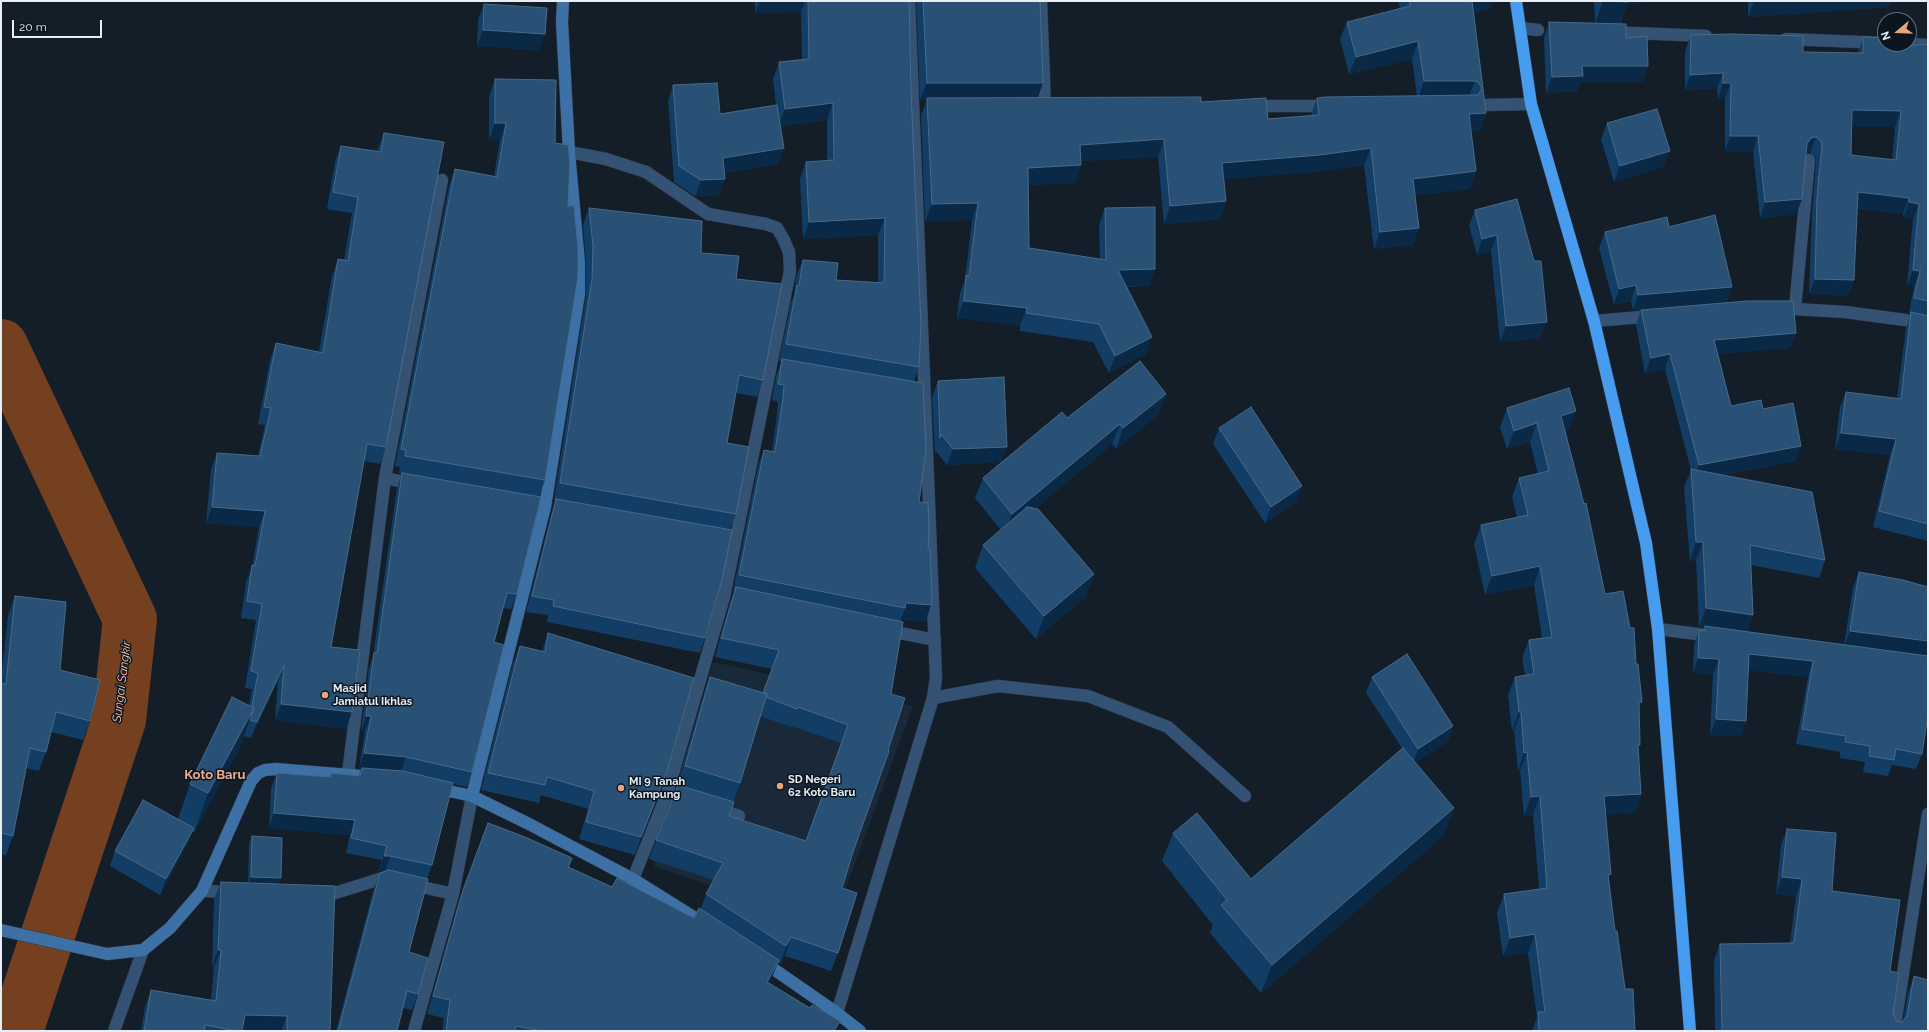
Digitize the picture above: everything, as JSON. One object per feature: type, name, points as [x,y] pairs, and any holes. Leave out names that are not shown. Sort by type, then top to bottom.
[{"type":"highway","points":[[1516,1],[1531,104],[1594,322],[1646,543],[1658,629],[1690,1031]]},
{"type":"street","points":[[414,1031],[453,894],[472,796],[545,507],[579,294],[579,263],[569,152],[562,22],[563,1]]},
{"type":"street","points":[[837,1013],[933,698],[936,678],[912,108],[909,1]]},
{"type":"street","points":[[1042,1],[1045,107]]},
{"type":"street","points":[[1521,28],[1538,30]]},
{"type":"street","points":[[1598,32],[1718,37]]},
{"type":"street","points":[[1773,39],[1877,43]]},
{"type":"street","points":[[1917,44],[1928,45]]},
{"type":"street","points":[[1483,105],[1531,104]]},
{"type":"street","points":[[1236,106],[1340,106]]},
{"type":"street","points":[[1029,107],[1061,107]]},
{"type":"street","points":[[912,108],[928,108]]},
{"type":"street","points":[[569,152],[606,159],[646,172],[708,214],[766,224],[777,228],[789,252],[790,271],[731,539],[724,597],[667,794],[633,879]]},
{"type":"street","points":[[1795,308],[1809,160]]},
{"type":"street","points":[[348,774],[386,478],[442,180]]},
{"type":"street","points":[[1764,308],[1795,308],[1845,312],[1905,320],[1928,325]]},
{"type":"street","points":[[1594,322],[1664,315]]},
{"type":"street","points":[[770,367],[786,370]]},
{"type":"street","points":[[909,390],[924,393]]},
{"type":"street","points":[[386,478],[424,485]]},
{"type":"street","points":[[530,504],[560,510]]},
{"type":"street","points":[[724,597],[739,600]]},
{"type":"street","points":[[872,627],[935,640]]},
{"type":"street","points":[[1658,629],[1728,638]]},
{"type":"street","points":[[933,698],[998,686],[1088,696],[1168,727],[1245,796]]},
{"type":"street","points":[[114,1031],[143,950],[170,928],[202,891],[251,781],[258,773],[265,770],[276,769],[385,778]]},
{"type":"street","points":[[421,784],[472,796],[633,879],[717,932]]},
{"type":"street","points":[[667,794],[682,798]]},
{"type":"street","points":[[703,805],[739,816]]},
{"type":"street","points":[[1894,1031],[1928,814]]},
{"type":"street","points":[[308,895],[326,895],[383,878],[453,894]]},
{"type":"street","points":[[202,891],[247,892]]},
{"type":"street","points":[[1,930],[107,954],[143,950]]},
{"type":"street","points":[[755,956],[837,1013],[856,1030]]},
{"type":"shaded area","name":"SD Negeri 62 Koto Baru","points":[[713,662],[913,706],[831,928],[654,866]]},
{"type":"building","points":[[808,1],[909,1],[911,91],[921,326],[919,367],[786,344],[797,285],[799,286],[803,260],[838,263],[836,280],[884,283],[885,218],[809,222],[806,162],[834,160],[833,103],[785,109],[779,62],[809,59]]},
{"type":"building","points":[[923,1],[1040,1],[1043,83],[927,83]]},
{"type":"building","points":[[1409,1],[1472,1],[1486,113],[1469,114],[1476,171],[1413,179],[1419,228],[1380,232],[1371,148],[1320,155],[1222,163],[1226,201],[1170,206],[1164,139],[1080,145],[1081,165],[1028,168],[1029,248],[1106,260],[1105,208],[1155,207],[1155,269],[1118,270],[1152,337],[1115,356],[1099,324],[1026,313],[1027,308],[964,301],[966,275],[969,276],[978,203],[932,204],[927,98],[1201,97],[1201,102],[1266,98],[1268,119],[1319,115],[1317,98],[1478,95],[1482,88],[1478,82],[1475,81],[1424,81],[1418,41],[1356,57],[1347,22],[1410,6]]},
{"type":"building","points":[[1603,1],[1628,1],[1628,2]]},
{"type":"building","points":[[484,4],[547,8],[545,34],[483,30]]},
{"type":"building","points":[[1549,22],[1626,24],[1626,38],[1647,36],[1648,66],[1582,66],[1583,76],[1552,77]]},
{"type":"building","points":[[1731,34],[1803,36],[1803,52],[1863,53],[1863,37],[1877,38],[1877,52],[1917,52],[1917,45],[1928,44],[1928,301],[1914,298],[1920,271],[1913,270],[1919,204],[1909,202],[1909,198],[1858,192],[1854,280],[1815,279],[1817,197],[1822,145],[1821,141],[1816,137],[1811,138],[1807,144],[1802,199],[1765,202],[1758,136],[1730,136],[1731,83],[1723,83],[1723,73],[1690,75],[1691,35]],"holes":[[[1852,110],[1901,111],[1896,160],[1851,155]]]},
{"type":"building","points":[[495,79],[556,80],[555,143],[568,145],[570,162],[568,206],[574,206],[578,247],[578,277],[545,480],[405,456],[406,450],[401,449],[455,169],[497,177],[506,123],[495,123]]},
{"type":"building","points":[[717,83],[720,114],[777,105],[784,148],[723,158],[725,179],[701,180],[679,166],[673,85]]},
{"type":"building","points":[[1657,109],[1670,151],[1620,166],[1607,123]]},
{"type":"building","points":[[384,133],[444,142],[386,447],[367,444],[331,647],[360,650],[352,712],[281,704],[284,665],[257,722],[250,720],[254,708],[252,706],[258,673],[251,671],[262,604],[247,601],[252,565],[255,566],[265,511],[212,507],[217,453],[260,456],[271,408],[264,407],[276,343],[323,353],[338,259],[348,261],[358,197],[333,192],[341,146],[381,152]]},
{"type":"building","points":[[1517,199],[1534,261],[1541,261],[1547,322],[1506,326],[1497,235],[1482,239],[1475,210]]},
{"type":"building","points":[[589,208],[702,221],[701,253],[739,256],[736,279],[782,284],[763,380],[739,375],[727,443],[749,447],[736,514],[560,483],[592,279],[593,246]]},
{"type":"building","points":[[1715,215],[1732,287],[1638,295],[1636,285],[1619,289],[1605,232],[1667,217],[1669,227]]},
{"type":"building","points":[[1747,301],[1793,301],[1796,333],[1714,340],[1731,406],[1761,400],[1763,409],[1793,403],[1801,446],[1699,465],[1670,354],[1651,358],[1641,310]]},
{"type":"building","points":[[1911,312],[1928,316],[1928,524],[1879,511],[1896,439],[1841,433],[1846,392],[1901,399]]},
{"type":"building","points":[[782,359],[923,383],[926,450],[919,502],[928,503],[928,547],[930,547],[931,605],[906,603],[905,608],[739,575],[764,450],[775,452],[784,385],[778,384]]},
{"type":"building","points":[[1140,361],[1166,394],[1123,428],[1120,424],[1012,514],[983,478],[1062,412],[1067,418]]},
{"type":"building","points":[[1004,377],[1007,447],[953,449],[941,434],[940,438],[938,381]]},
{"type":"building","points":[[1569,388],[1576,411],[1561,416],[1584,504],[1586,503],[1605,594],[1623,591],[1630,628],[1634,628],[1636,664],[1638,664],[1642,702],[1639,702],[1640,745],[1638,745],[1641,794],[1604,796],[1611,874],[1608,875],[1615,931],[1617,931],[1625,989],[1633,989],[1635,1031],[1539,1031],[1538,1012],[1545,1012],[1535,934],[1510,938],[1504,894],[1547,888],[1540,796],[1531,797],[1527,752],[1524,753],[1521,712],[1519,712],[1515,677],[1534,674],[1529,640],[1552,637],[1540,566],[1492,576],[1481,525],[1528,515],[1519,478],[1549,471],[1537,423],[1514,431],[1507,408]]},
{"type":"building","points":[[1251,407],[1302,486],[1271,507],[1219,428]]},
{"type":"building","points":[[1691,469],[1812,492],[1825,560],[1750,545],[1753,615],[1706,608],[1703,542],[1696,542]]},
{"type":"building","points":[[402,473],[541,497],[517,594],[507,593],[494,642],[504,645],[472,772],[406,757],[364,753],[371,716],[366,716],[374,653],[377,653]]},
{"type":"building","points":[[556,499],[732,530],[722,580],[705,638],[553,606],[554,600],[532,596]]},
{"type":"building","points":[[1027,507],[1038,509],[1094,574],[1044,616],[983,545]]},
{"type":"building","points":[[1859,572],[1903,580],[1928,587],[1928,641],[1850,631]]},
{"type":"building","points":[[736,587],[903,622],[891,694],[905,698],[888,750],[889,751],[853,852],[842,888],[857,893],[838,953],[791,937],[786,946],[706,894],[723,863],[656,840],[678,785],[734,802],[729,816],[806,841],[848,725],[798,707],[797,709],[766,697],[767,694],[763,693],[779,650],[721,638]]},
{"type":"building","points":[[15,596],[66,602],[60,670],[100,680],[90,721],[56,712],[46,752],[30,748],[13,836],[1,833],[1,684],[6,684]]},
{"type":"building","points":[[1705,626],[1928,656],[1928,715],[1922,754],[1896,749],[1894,760],[1869,756],[1870,746],[1845,742],[1846,736],[1802,729],[1813,661],[1749,654],[1746,721],[1716,719],[1719,659],[1698,658],[1699,630],[1705,631]]},
{"type":"building","points":[[548,633],[694,678],[666,774],[641,837],[586,822],[594,791],[547,777],[545,785],[488,773],[520,646],[545,652]]},
{"type":"building","points":[[1407,654],[1453,726],[1418,749],[1372,677]]},
{"type":"building","points":[[710,677],[767,694],[740,783],[685,766]]},
{"type":"building","points":[[232,697],[254,708],[208,793],[190,784]]},
{"type":"building","points":[[1403,748],[1454,808],[1272,965],[1221,905],[1227,900],[1173,833],[1197,813],[1251,879]]},
{"type":"building","points":[[362,768],[403,771],[453,783],[432,865],[384,856],[387,846],[351,838],[355,820],[274,813],[277,773],[331,777],[331,773],[360,776]]},
{"type":"building","points":[[143,800],[194,828],[166,879],[115,851]]},
{"type":"building","points":[[488,823],[525,837],[572,858],[568,867],[612,887],[617,878],[694,918],[699,908],[779,960],[767,982],[810,1008],[812,1005],[840,1021],[834,1031],[542,1031],[516,1026],[515,1031],[446,1031],[450,1000],[433,996],[463,890]]},
{"type":"building","points":[[1787,829],[1836,833],[1832,891],[1900,900],[1890,971],[1899,973],[1893,1013],[1896,1021],[1902,1022],[1907,1016],[1914,976],[1928,980],[1928,1031],[1722,1031],[1720,944],[1794,943],[1802,879],[1782,877]]},
{"type":"building","points":[[252,836],[282,838],[281,878],[251,877]]},
{"type":"building","points":[[389,870],[428,879],[409,952],[428,958],[418,994],[407,991],[397,1031],[338,1031],[380,873]]},
{"type":"building","points":[[221,882],[335,886],[330,1031],[287,1031],[287,1016],[245,1015],[242,1031],[205,1025],[204,1031],[144,1031],[151,990],[216,1001],[221,950],[218,950]]},
{"type":"waterway","name":"Sungai Sangkir","points":[[1,346],[130,619],[119,720],[16,1031]]},
{"type":"place","name":"Masjid Jamiatul Ikhlas","points":[[325,695]]},
{"type":"place","name":"SD Negeri 62 Koto Baru","points":[[780,786]]},
{"type":"place","name":"MI 9 Tanah Kampung","points":[[621,788]]},
{"type":"district","name":"Koto Baru","points":[[215,775]]}]
